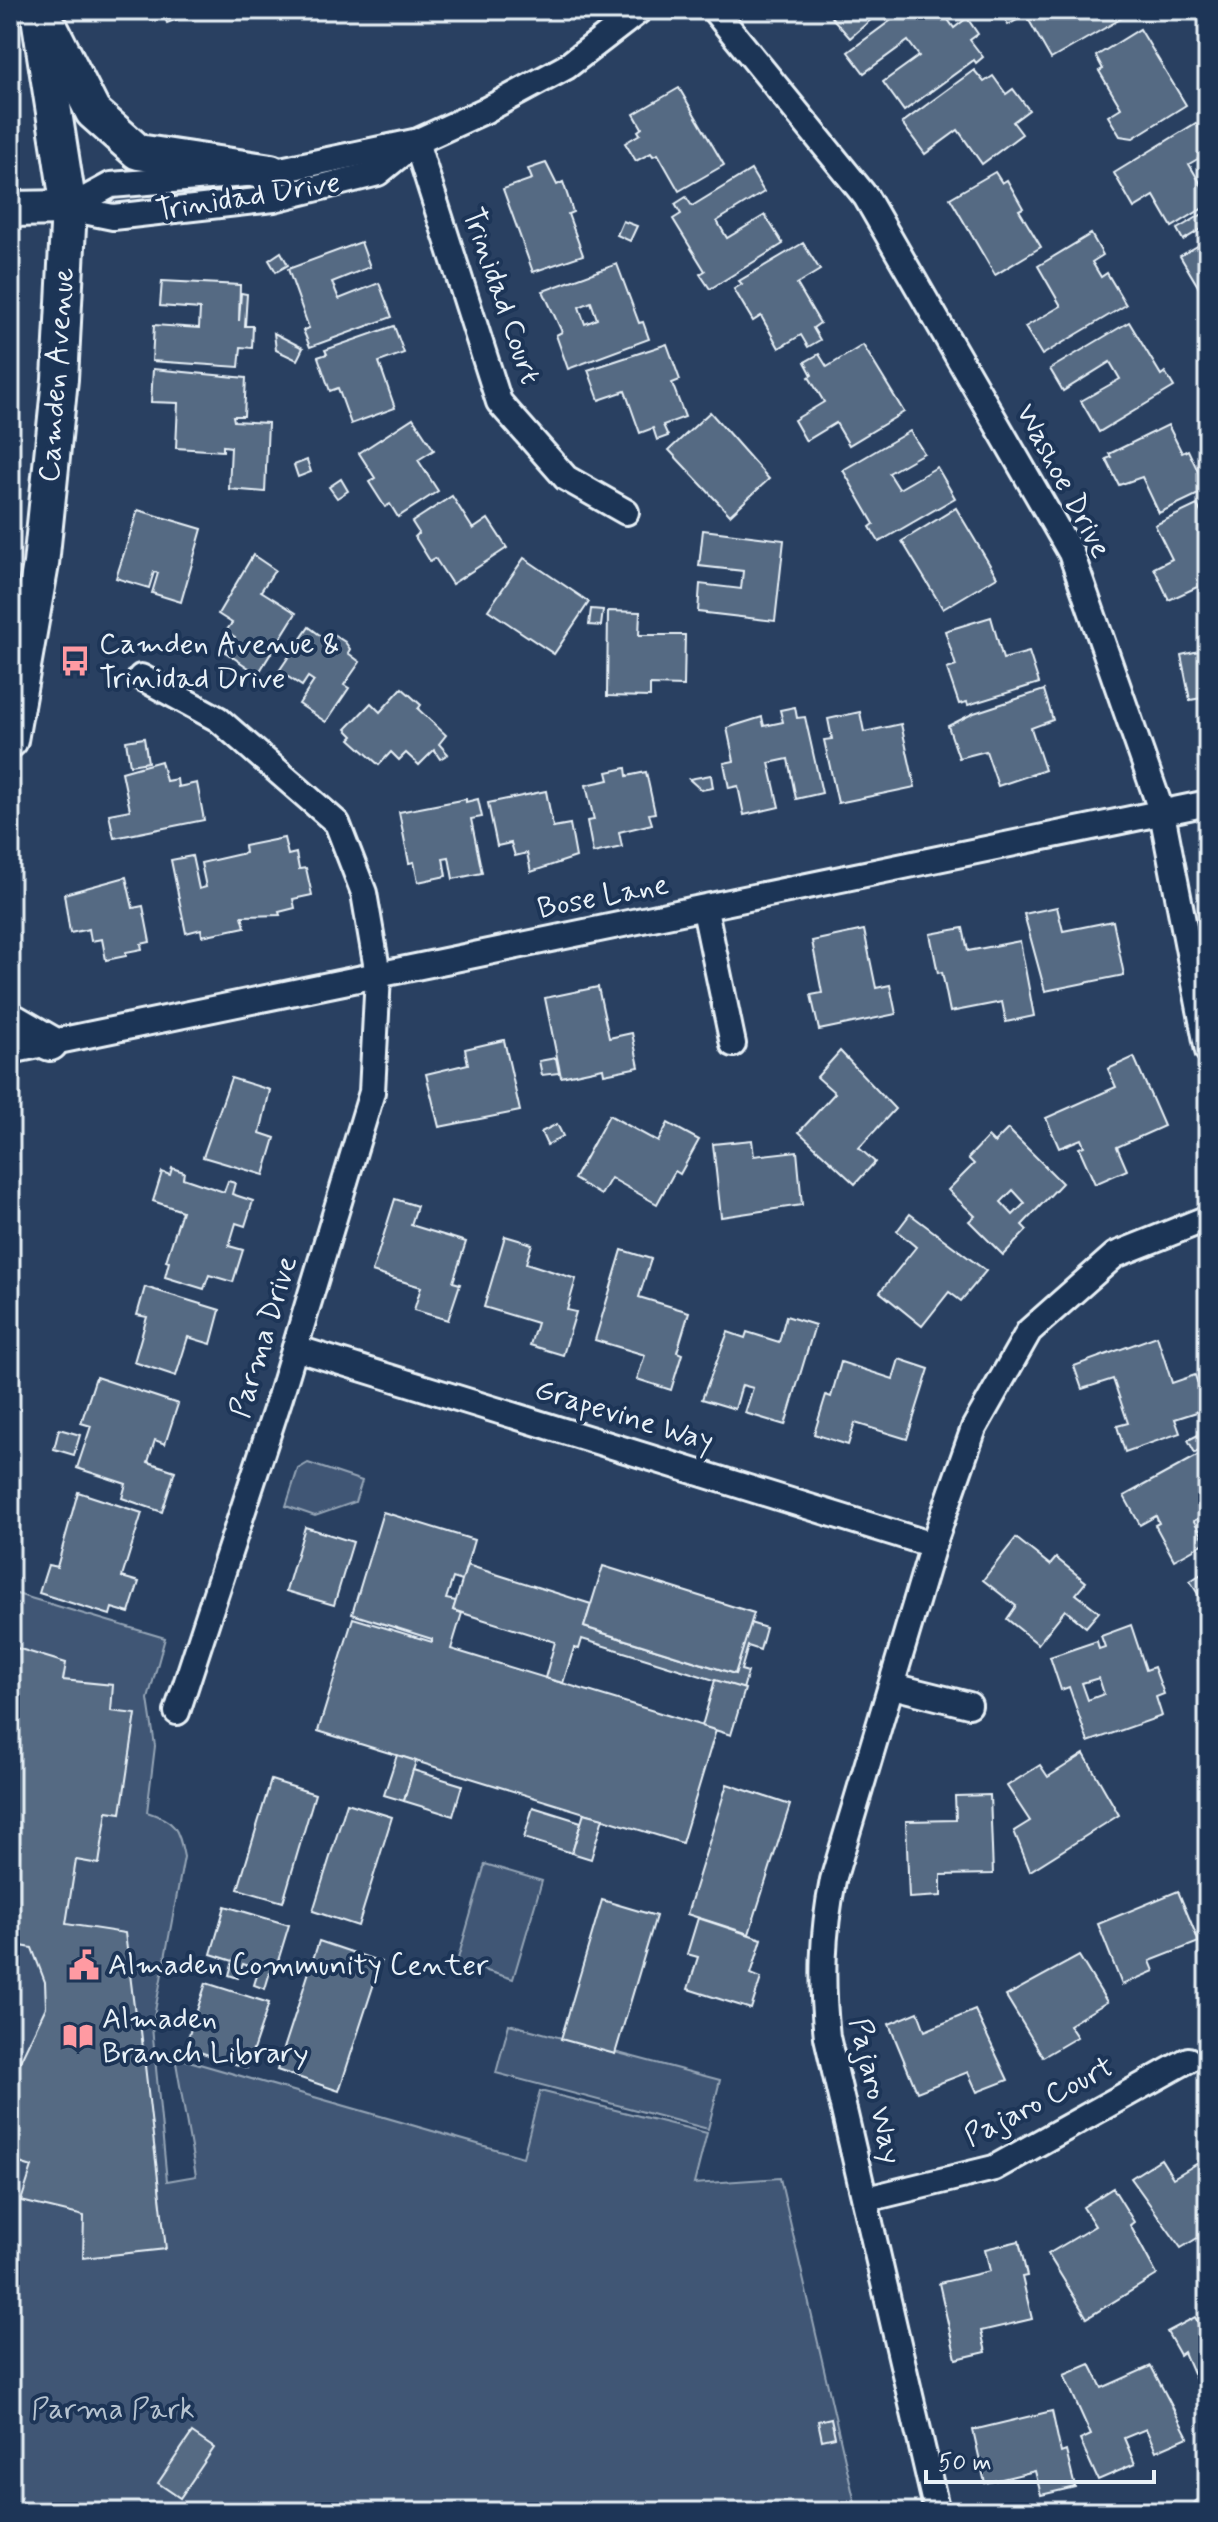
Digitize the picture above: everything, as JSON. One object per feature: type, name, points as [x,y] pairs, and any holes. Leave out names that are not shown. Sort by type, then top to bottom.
[{"type":"main road","points":[[40,10],[93,112],[138,152],[271,172]]},
{"type":"main road","name":"Camden Avenue","points":[[10,740],[41,564],[60,379],[69,208],[40,10]]},
{"type":"main road","name":"Trinidad Drive","points":[[10,209],[69,208]]},
{"type":"main road","points":[[10,1020],[50,1043]]},
{"type":"street","name":"Trinidad Drive","points":[[69,208],[111,185],[271,172],[416,142],[486,110],[566,67],[640,10]]},
{"type":"street","name":"Washoe Drive","points":[[714,10],[866,197],[1071,553],[1162,813],[1208,1051]]},
{"type":"street","name":"Trinidad Drive","points":[[69,208],[113,217],[274,199],[378,173],[416,142]]},
{"type":"street","name":"Trinidad Court","points":[[416,142],[499,402],[566,478],[626,512]]},
{"type":"street","name":"Parma Drive","points":[[141,677],[218,719],[337,823],[364,893],[378,975],[372,1092],[295,1348],[177,1712]]},
{"type":"street","name":"Bose Lane","points":[[10,1051],[705,910],[1208,803]]},
{"type":"street","points":[[705,910],[733,1044]]},
{"type":"street","name":"Pajaro Way","points":[[937,2512],[867,2199],[827,2037],[821,1980],[825,1923],[833,1880],[933,1545],[974,1428],[1029,1331],[1115,1255],[1208,1218]]},
{"type":"street","name":"Grapevine Way","points":[[295,1348],[933,1545]]},
{"type":"street","points":[[893,1686],[969,1705]]},
{"type":"street","name":"Pajaro Court","points":[[867,2199],[994,2168],[1188,2060]]},
{"type":"green space","points":[[308,1463],[362,1481],[355,1502],[315,1516],[286,1506],[298,1469]]},
{"type":"green space","name":"Parma Park","points":[[10,1592],[165,1638],[148,1699],[155,1746],[147,1812],[174,1827],[184,1857],[152,2027],[167,2181],[196,2176],[175,2057],[523,2157],[540,2091],[707,2133],[694,2184],[780,2178],[857,2512],[10,2512]]},
{"type":"green space","points":[[485,1864],[542,1881],[513,1979],[457,1962]]},
{"type":"green space","points":[[509,2024],[720,2080],[708,2129],[496,2073]]},
{"type":"building","points":[[162,10],[202,10],[167,23]]},
{"type":"building","points":[[882,10],[850,38],[827,12]]},
{"type":"building","points":[[905,10],[931,10],[937,19],[944,14],[954,28],[967,18],[978,34],[970,40],[983,57],[976,63],[974,60],[904,111],[883,82],[919,56],[908,41],[864,73],[848,52]]},
{"type":"building","points":[[1000,10],[1065,10],[1070,18],[1084,10],[1129,10],[1131,13],[1051,59],[1026,15],[1008,25]]},
{"type":"building","points":[[1140,29],[1186,105],[1133,138],[1120,136],[1108,116],[1121,108],[1099,71],[1103,69],[1096,56]]},
{"type":"building","points":[[974,70],[984,82],[993,76],[1006,94],[1013,89],[1029,110],[1013,122],[1022,134],[982,164],[958,130],[925,154],[902,123]]},
{"type":"building","points":[[679,88],[724,165],[679,191],[658,154],[653,156],[651,153],[636,161],[625,143],[640,134],[638,131],[642,128],[634,114]]},
{"type":"building","points":[[1196,123],[1208,143],[1208,153],[1189,164],[1208,196],[1208,205],[1172,227],[1154,196],[1134,208],[1114,173]]},
{"type":"building","points":[[546,163],[557,185],[563,182],[573,212],[568,214],[583,255],[533,272],[503,189],[532,179],[528,169]]},
{"type":"building","points":[[751,170],[764,192],[717,221],[727,238],[765,215],[783,244],[710,289],[700,274],[705,271],[673,219],[681,214],[675,204],[686,197],[692,206]]},
{"type":"building","points":[[995,172],[1002,183],[1007,180],[1023,208],[1019,210],[1041,247],[995,275],[950,198]]},
{"type":"building","points":[[1206,212],[1208,225],[1183,240],[1177,229]]},
{"type":"building","points":[[623,221],[637,226],[630,241],[617,235]]},
{"type":"building","points":[[1091,234],[1103,255],[1092,262],[1101,277],[1107,273],[1126,305],[1042,355],[1025,327],[1061,306],[1038,266]]},
{"type":"building","points":[[1208,240],[1208,303],[1180,256]]},
{"type":"building","points":[[361,242],[370,267],[332,282],[339,299],[379,283],[392,317],[310,347],[303,330],[309,328],[288,269]]},
{"type":"building","points":[[803,243],[820,270],[797,284],[820,323],[813,328],[820,340],[808,347],[801,335],[779,348],[761,316],[753,321],[734,289],[742,284],[739,281]]},
{"type":"building","points":[[281,252],[288,265],[276,272],[269,260]]},
{"type":"building","points":[[617,264],[639,323],[643,322],[649,339],[568,369],[556,335],[562,332],[543,291]],"holes":[[[591,302],[597,319],[585,324],[579,307]]]},
{"type":"building","points":[[162,281],[240,285],[239,321],[241,293],[247,294],[245,326],[253,326],[252,348],[241,347],[239,367],[152,361],[154,325],[199,328],[200,309],[160,306]]},
{"type":"building","points":[[1129,322],[1161,375],[1165,372],[1174,387],[1099,432],[1081,401],[1120,379],[1110,362],[1063,391],[1050,369]]},
{"type":"building","points":[[394,326],[404,353],[379,362],[395,408],[351,424],[338,388],[330,391],[318,357],[327,354],[325,350]]},
{"type":"building","points":[[274,333],[303,348],[297,360],[276,350]]},
{"type":"building","points":[[667,344],[680,380],[672,383],[685,417],[663,425],[668,436],[657,440],[653,428],[640,433],[625,391],[599,400],[588,370]]},
{"type":"building","points":[[863,345],[904,412],[849,445],[836,423],[806,441],[794,420],[824,402],[809,377],[812,375],[805,362],[819,354],[827,367]]},
{"type":"building","points":[[153,369],[246,378],[244,416],[233,416],[234,421],[268,423],[265,492],[229,489],[231,447],[223,446],[223,451],[176,448],[178,403],[151,402]]},
{"type":"building","points":[[710,412],[769,479],[730,515],[669,450]]},
{"type":"building","points":[[413,418],[434,450],[418,460],[438,491],[398,517],[390,504],[385,507],[369,482],[375,478],[359,453]]},
{"type":"building","points":[[1168,425],[1182,453],[1188,450],[1207,490],[1159,513],[1142,477],[1119,485],[1106,459],[1111,457],[1109,454]]},
{"type":"building","points":[[910,431],[924,453],[889,473],[899,489],[937,467],[955,498],[879,542],[870,527],[874,524],[843,470]]},
{"type":"building","points":[[307,460],[311,472],[298,477],[294,465]]},
{"type":"building","points":[[341,479],[348,491],[337,498],[329,487]]},
{"type":"building","points":[[452,496],[473,529],[488,519],[507,548],[452,584],[435,558],[430,561],[415,537],[419,533],[412,522]]},
{"type":"building","points":[[1197,505],[1204,518],[1208,516],[1208,582],[1169,600],[1154,568],[1172,559],[1155,525]]},
{"type":"building","points":[[956,508],[997,577],[943,609],[902,541]]},
{"type":"building","points":[[138,510],[202,529],[181,602],[152,593],[158,573],[154,572],[149,588],[116,578]]},
{"type":"building","points":[[703,530],[784,540],[775,621],[698,612],[700,584],[741,589],[743,571],[699,566]]},
{"type":"building","points":[[253,555],[275,570],[261,591],[296,613],[258,674],[225,652],[235,637],[226,631],[232,623],[218,614]]},
{"type":"building","points":[[524,558],[589,602],[554,654],[488,610]]},
{"type":"building","points":[[591,609],[603,610],[601,626],[589,625]]},
{"type":"building","points":[[608,611],[640,612],[639,635],[685,635],[684,686],[650,685],[650,697],[607,696]]},
{"type":"building","points":[[991,617],[1003,659],[1029,652],[1039,683],[968,705],[967,702],[959,704],[947,669],[956,666],[945,631]]},
{"type":"building","points":[[309,627],[324,638],[328,631],[345,642],[350,649],[348,653],[360,662],[344,685],[349,688],[326,722],[299,704],[314,681],[308,677],[302,686],[279,671]]},
{"type":"building","points":[[1208,649],[1208,697],[1190,700],[1181,655]]},
{"type":"building","points":[[402,688],[421,705],[418,709],[446,735],[439,744],[448,754],[440,759],[434,750],[419,765],[406,753],[399,760],[391,752],[379,765],[350,739],[353,736],[346,729],[371,703],[380,712]]},
{"type":"building","points":[[1044,690],[1053,720],[1031,728],[1045,770],[998,786],[986,751],[959,758],[948,726],[974,713]]},
{"type":"building","points":[[795,707],[797,718],[805,717],[822,793],[796,799],[788,759],[769,763],[779,807],[744,815],[738,786],[729,788],[724,763],[734,761],[727,728],[762,717],[764,726],[783,722],[780,710]]},
{"type":"building","points":[[860,712],[864,732],[901,724],[915,787],[838,803],[824,740],[832,739],[828,719]]},
{"type":"building","points":[[144,738],[148,762],[130,765],[126,741]]},
{"type":"building","points":[[161,761],[166,781],[177,779],[178,787],[197,783],[204,820],[114,838],[109,814],[130,810],[122,772]]},
{"type":"building","points":[[626,768],[627,776],[646,772],[655,813],[649,814],[652,824],[619,832],[622,847],[593,853],[587,821],[594,820],[586,785],[609,780],[607,772]]},
{"type":"building","points":[[711,775],[713,788],[701,790],[689,779]]},
{"type":"building","points":[[546,791],[553,827],[570,824],[576,857],[531,872],[527,853],[515,856],[511,843],[497,846],[488,803]]},
{"type":"building","points":[[466,799],[466,802],[478,799],[482,817],[471,819],[482,873],[453,879],[449,857],[443,858],[446,876],[418,882],[414,862],[409,863],[399,812]]},
{"type":"building","points":[[284,838],[288,855],[296,853],[299,869],[306,868],[312,895],[293,899],[295,908],[279,912],[280,915],[242,916],[245,927],[202,936],[201,929],[186,933],[171,860],[192,856],[199,889],[206,887],[201,863],[245,853],[244,846]]},
{"type":"building","points":[[126,877],[133,908],[143,906],[150,942],[141,944],[142,949],[126,952],[126,956],[106,960],[102,939],[91,941],[89,929],[70,933],[64,894]]},
{"type":"building","points":[[1057,907],[1063,931],[1113,921],[1124,975],[1045,991],[1024,914]]},
{"type":"building","points":[[963,928],[968,951],[1020,941],[1034,1016],[1006,1022],[1002,1002],[950,1012],[930,934]]},
{"type":"building","points":[[864,930],[876,988],[890,985],[896,1014],[819,1030],[811,995],[822,993],[812,941]]},
{"type":"building","points":[[598,987],[609,1038],[632,1033],[639,1067],[604,1074],[603,1068],[561,1077],[545,998]]},
{"type":"building","points":[[504,1040],[520,1111],[439,1127],[426,1074],[468,1064],[465,1049]]},
{"type":"building","points":[[840,1051],[895,1109],[859,1148],[875,1162],[855,1184],[799,1132],[835,1093],[817,1077]]},
{"type":"building","points":[[1134,1057],[1164,1126],[1117,1147],[1127,1170],[1095,1184],[1079,1148],[1084,1146],[1081,1139],[1059,1148],[1046,1118],[1116,1087],[1108,1069]]},
{"type":"building","points":[[556,1058],[559,1073],[542,1075],[539,1061]]},
{"type":"building","points":[[231,1078],[270,1090],[260,1133],[275,1138],[264,1175],[203,1157]]},
{"type":"building","points":[[609,1115],[658,1142],[668,1123],[699,1140],[680,1174],[675,1171],[657,1204],[611,1178],[601,1195],[574,1179]]},
{"type":"building","points":[[557,1124],[563,1136],[547,1145],[541,1132]]},
{"type":"building","points":[[1008,1129],[1062,1183],[1022,1225],[1027,1230],[1003,1255],[969,1221],[975,1216],[948,1190],[974,1164],[968,1158],[988,1137],[994,1143]],"holes":[[[1013,1190],[1025,1203],[1013,1215],[1001,1202]]]},
{"type":"building","points":[[752,1140],[754,1156],[797,1151],[802,1205],[721,1217],[713,1144]]},
{"type":"building","points":[[172,1168],[184,1172],[183,1178],[224,1192],[228,1181],[235,1183],[232,1194],[253,1201],[245,1226],[236,1223],[229,1246],[243,1250],[233,1282],[209,1275],[204,1289],[165,1277],[169,1262],[166,1261],[182,1211],[153,1201],[162,1172],[170,1175]]},
{"type":"building","points":[[395,1199],[417,1206],[411,1225],[466,1242],[453,1282],[460,1284],[448,1320],[414,1310],[421,1287],[372,1272]]},
{"type":"building","points":[[910,1214],[986,1271],[961,1301],[949,1292],[922,1326],[880,1292],[916,1247],[897,1231]]},
{"type":"building","points":[[505,1236],[532,1244],[526,1263],[576,1279],[567,1310],[576,1312],[563,1355],[530,1345],[537,1323],[484,1307]]},
{"type":"building","points":[[622,1250],[651,1259],[639,1297],[689,1312],[677,1352],[682,1354],[671,1390],[637,1379],[645,1355],[595,1340]]},
{"type":"building","points":[[145,1287],[220,1310],[211,1344],[188,1337],[176,1376],[134,1362],[147,1317],[137,1315]]},
{"type":"building","points":[[786,1316],[815,1325],[785,1425],[745,1413],[753,1388],[742,1385],[735,1409],[702,1399],[728,1332],[745,1338],[747,1332],[779,1342]]},
{"type":"building","points":[[1157,1336],[1172,1383],[1195,1375],[1206,1409],[1175,1419],[1180,1433],[1125,1452],[1117,1426],[1128,1423],[1113,1379],[1082,1389],[1074,1366]]},
{"type":"building","points":[[899,1359],[929,1369],[907,1439],[855,1423],[848,1445],[814,1434],[826,1395],[831,1397],[841,1362],[893,1379]]},
{"type":"building","points":[[96,1377],[178,1404],[165,1444],[155,1440],[148,1462],[175,1471],[162,1512],[122,1498],[126,1484],[77,1468],[91,1426],[81,1423]]},
{"type":"building","points":[[59,1429],[80,1435],[74,1455],[54,1449]]},
{"type":"building","points":[[1200,1434],[1207,1447],[1195,1453],[1188,1440]]},
{"type":"building","points":[[1208,1450],[1208,1513],[1194,1521],[1206,1542],[1174,1560],[1155,1525],[1159,1523],[1156,1516],[1140,1525],[1124,1496]]},
{"type":"building","points":[[78,1492],[142,1513],[122,1577],[139,1582],[129,1613],[112,1608],[110,1615],[39,1593],[48,1565],[57,1567]]},
{"type":"building","points":[[383,1512],[474,1540],[462,1581],[453,1578],[446,1599],[456,1601],[453,1610],[462,1613],[451,1649],[716,1730],[682,1843],[318,1731],[353,1618],[432,1642],[432,1639],[352,1614]]},
{"type":"building","points":[[305,1527],[353,1542],[334,1605],[286,1591]]},
{"type":"building","points":[[1016,1538],[1050,1565],[1056,1558],[1086,1582],[1076,1594],[1099,1612],[1086,1627],[1065,1610],[1038,1644],[1007,1619],[1016,1606],[983,1580]]},
{"type":"building","points":[[467,1565],[591,1604],[584,1627],[735,1674],[750,1623],[766,1628],[760,1650],[748,1646],[741,1670],[748,1672],[743,1689],[582,1639],[579,1649],[574,1648],[563,1683],[545,1678],[555,1642],[453,1610]]},
{"type":"building","points":[[603,1566],[754,1613],[735,1674],[584,1627]]},
{"type":"building","points":[[1208,1570],[1208,1610],[1190,1581]]},
{"type":"building","points":[[1131,1625],[1146,1670],[1154,1667],[1164,1694],[1156,1697],[1162,1716],[1088,1742],[1069,1687],[1061,1690],[1050,1657],[1097,1641],[1099,1649],[1105,1647],[1101,1636]],"holes":[[[1099,1678],[1104,1694],[1088,1700],[1082,1683]]]},
{"type":"building","name":"Almaden Community Center","points":[[10,1646],[66,1663],[63,1680],[113,1685],[111,1711],[136,1714],[121,1813],[107,1811],[99,1864],[76,1860],[66,1924],[125,1933],[136,2023],[140,2022],[166,2249],[83,2258],[84,2216],[21,2201],[32,2167],[10,2160],[10,2082],[46,2007],[45,1982],[32,1948],[10,1944]]},
{"type":"building","points":[[715,1680],[745,1689],[731,1735],[702,1726]]},
{"type":"building","points":[[1084,1754],[1119,1815],[1030,1871],[1014,1831],[1030,1821],[1007,1786],[1040,1765],[1048,1777]]},
{"type":"building","points":[[397,1755],[416,1761],[404,1801],[384,1795]]},
{"type":"building","points":[[413,1770],[462,1785],[453,1816],[404,1801]]},
{"type":"building","points":[[271,1780],[315,1794],[283,1902],[238,1889]]},
{"type":"building","points":[[727,1784],[790,1805],[749,1934],[687,1914]]},
{"type":"building","points":[[990,1795],[993,1874],[941,1875],[941,1896],[909,1898],[906,1821],[956,1820],[955,1796]]},
{"type":"building","points":[[347,1803],[392,1817],[358,1926],[313,1911]]},
{"type":"building","points":[[533,1807],[581,1822],[572,1853],[524,1838]]},
{"type":"building","points":[[584,1813],[603,1818],[591,1859],[572,1853]]},
{"type":"building","points":[[1178,1891],[1199,1942],[1150,1961],[1154,1971],[1122,1985],[1098,1924]]},
{"type":"building","points":[[602,1900],[656,1916],[615,2054],[561,2039]]},
{"type":"building","points":[[225,1906],[289,1925],[274,1974],[270,1972],[265,1989],[254,1985],[259,1969],[243,1964],[238,1978],[229,1975],[233,1961],[211,1954]]},
{"type":"building","points":[[698,1918],[762,1939],[751,1974],[761,1978],[751,2009],[688,1989],[698,1957],[687,1954]]},
{"type":"building","points":[[319,1941],[381,1962],[339,2091],[277,2070]]},
{"type":"building","points":[[1079,1956],[1107,2002],[1069,2025],[1077,2037],[1043,2057],[1006,1996]]},
{"type":"building","points":[[206,1983],[269,2003],[247,2068],[185,2047]]},
{"type":"building","points":[[975,2010],[1008,2080],[977,2092],[968,2072],[917,2092],[889,2024],[918,2012],[925,2031]]},
{"type":"building","points":[[1208,2157],[1208,2242],[1204,2245],[1199,2237],[1181,2248],[1131,2178],[1161,2159],[1173,2178]]},
{"type":"building","points":[[1113,2188],[1134,2222],[1130,2225],[1157,2275],[1087,2318],[1048,2254],[1095,2226],[1083,2207]]},
{"type":"building","points":[[1019,2241],[1027,2276],[1022,2277],[1032,2319],[981,2331],[986,2352],[956,2359],[939,2283],[990,2271],[985,2249]]},
{"type":"building","points":[[1195,2317],[1204,2333],[1208,2331],[1208,2408],[1184,2352],[1180,2355],[1167,2332]]},
{"type":"building","points":[[1090,2364],[1102,2388],[1151,2366],[1188,2437],[1156,2451],[1146,2429],[1124,2438],[1135,2464],[1098,2480],[1080,2440],[1091,2435],[1064,2375]]},
{"type":"building","points":[[1052,2411],[1061,2453],[1066,2451],[1075,2487],[1041,2495],[1035,2471],[985,2483],[973,2430]]},
{"type":"building","points":[[831,2418],[835,2437],[822,2440],[818,2421]]},
{"type":"building","points":[[192,2433],[214,2448],[180,2498],[158,2483]]},
{"type":"place","name":"Camden Avenue & Trinidad Drive","points":[[75,661]]},
{"type":"place","name":"Almaden Community Center","points":[[84,1965]]},
{"type":"place","name":"Almaden Branch Library","points":[[78,2036]]}]
